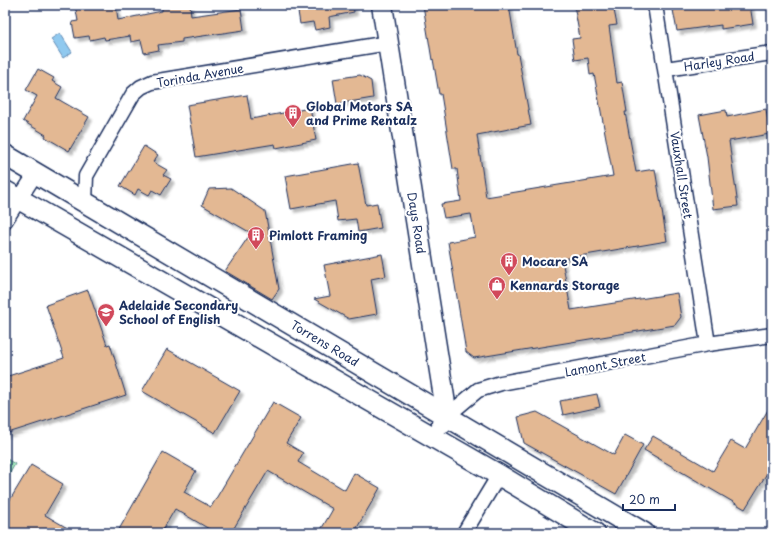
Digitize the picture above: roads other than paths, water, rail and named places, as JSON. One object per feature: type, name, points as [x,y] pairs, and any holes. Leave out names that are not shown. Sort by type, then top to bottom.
[{"type":"main road","name":"Days Road","points":[[382,5],[447,416]]},
{"type":"main road","name":"Torrens Road","points":[[5,155],[644,533]]},
{"type":"main road","points":[[12,195],[499,475],[595,533]]},
{"type":"main road","points":[[433,437],[447,416]]},
{"type":"street","name":"Vauxhall Street","points":[[655,5],[708,344]]},
{"type":"street","name":"Torinda Avenue","points":[[86,202],[86,176],[133,94],[141,87],[152,82],[388,43]]},
{"type":"street","name":"Harley Road","points":[[666,69],[772,53]]},
{"type":"street","points":[[5,221],[12,195],[36,172]]},
{"type":"street","name":"Lamont Street","points":[[447,416],[478,390],[501,383],[708,344],[772,335]]},
{"type":"street","points":[[464,533],[499,475]]},
{"type":"water","points":[[60,33],[72,52],[63,58],[51,39]]},
{"type":"place","name":"Global Motors SA and Prime Rentalz","points":[[293,128]]},
{"type":"place","name":"Pimlott Framing","points":[[256,250]]},
{"type":"place","name":"Mocare SA","points":[[509,276]]},
{"type":"place","name":"Kennards Storage","points":[[497,300]]},
{"type":"place","name":"Adelaide Secondary School of English","points":[[106,327]]}]
